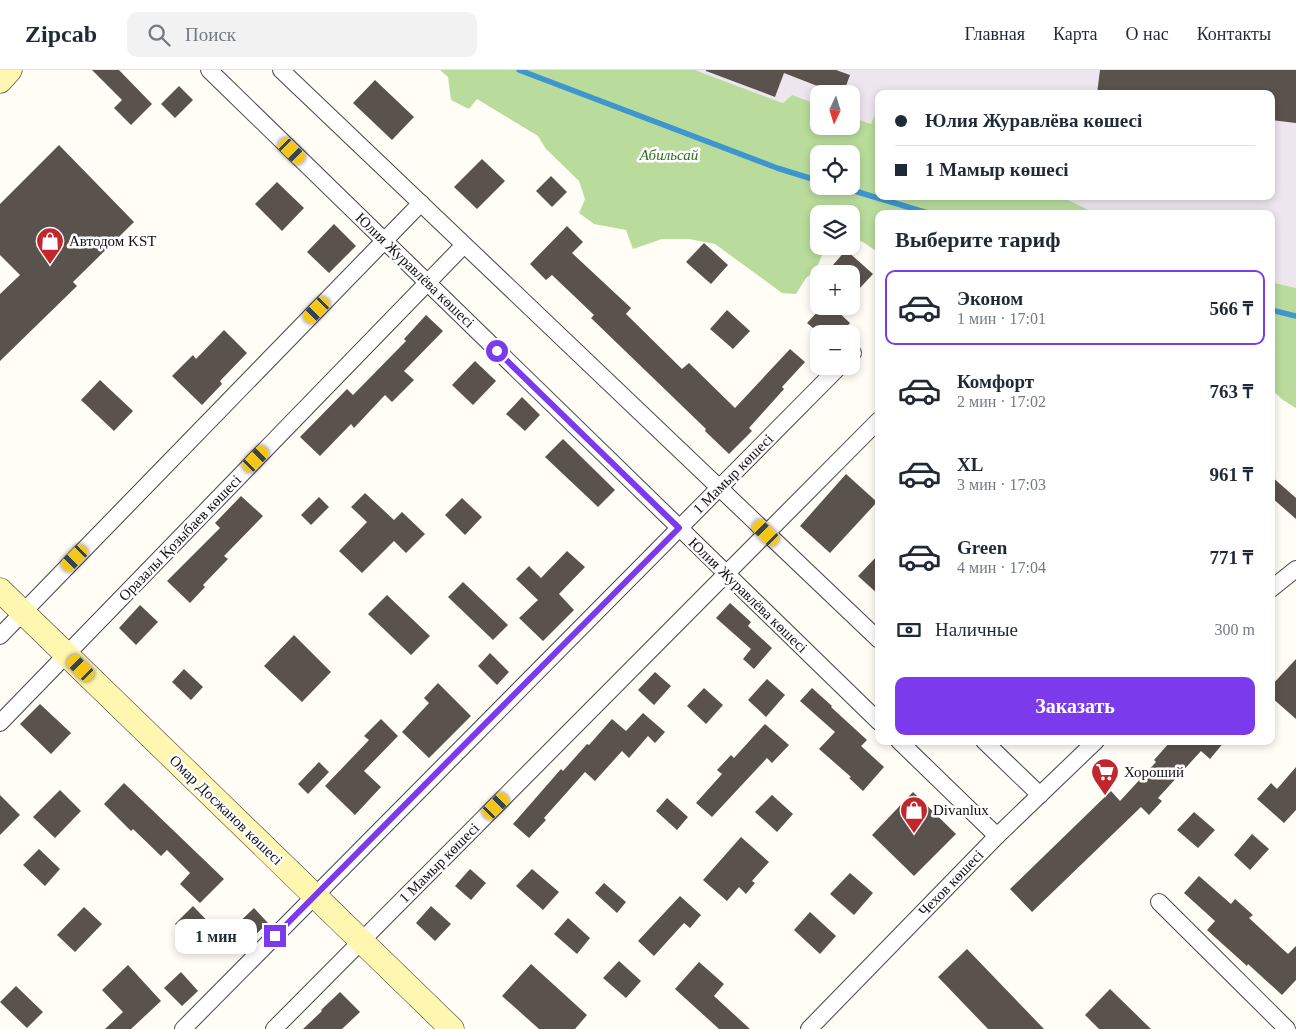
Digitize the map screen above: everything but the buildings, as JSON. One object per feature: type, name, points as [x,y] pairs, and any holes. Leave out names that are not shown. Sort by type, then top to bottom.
[{"type":"street","points":[[0,81],[10,70]]},
{"type":"street","name":"Юлия Журавлёва көшесі","points":[[209,70],[875,718]]},
{"type":"street","points":[[281,70],[875,636]]},
{"type":"street","points":[[0,636],[421,203]]},
{"type":"street","name":"Оразалы Қозыбаев көшесі","points":[[0,723],[464,244]]},
{"type":"street","name":"1 Мамыр көшесі","points":[[183,1029],[831,375]]},
{"type":"street","name":"1 Мамыр көшесі","points":[[274,1029],[875,424]]},
{"type":"street","points":[[1275,587],[1296,569]]},
{"type":"street","name":"Омар Досжанов көшесі","points":[[0,590],[452,1029]]},
{"type":"street","points":[[903,745],[997,836]]},
{"type":"street","points":[[988,745],[1040,794]]},
{"type":"street","name":"Чехов көшесі","points":[[809,1029],[997,836],[1092,745]]},
{"type":"street","points":[[1159,902],[1287,1029]]},
{"type":"shaded area","points":[[695,70],[1296,70],[1296,288],[1275,283],[1275,210],[1089,210],[1068,200],[1275,200],[1275,90],[875,90],[875,114],[871,124],[860,120],[860,85],[810,85],[810,102],[792,95],[783,103]]},
{"type":"green space","name":"Абильсай","points":[[440,70],[695,70],[783,103],[792,95],[810,102],[810,135],[860,135],[860,120],[871,124],[875,114],[875,200],[1068,200],[1089,210],[875,210],[875,250],[860,241],[860,205],[810,205],[810,255],[822,255],[818,265],[810,265],[810,275],[796,294],[782,293],[715,244],[689,239],[662,239],[633,249],[626,230],[594,224],[579,213],[585,199],[579,181],[546,149],[538,136],[477,99],[469,109],[451,100],[448,77]]},
{"type":"green space","points":[[1275,283],[1296,288],[1296,408],[1275,393]]},
{"type":"waterway","name":"Абильсай","points":[[519,70],[777,168],[810,178]]},
{"type":"waterway","name":"Абильсай","points":[[860,193],[875,197]]},
{"type":"waterway","name":"Абильсай","points":[[884,200],[918,210]]},
{"type":"waterway","name":"Абильсай","points":[[1275,311],[1296,316]]},
{"type":"place","name":"Автодом KST","points":[[50,265]]},
{"type":"place","name":"Хороший","points":[[1105,796]]},
{"type":"place","name":"Divanlux","points":[[914,834]]},
{"type":"route","points":[[275,936],[679,528],[497,351]]}]
